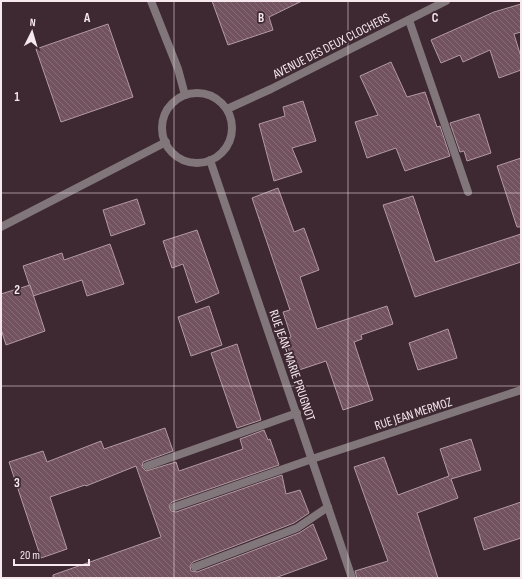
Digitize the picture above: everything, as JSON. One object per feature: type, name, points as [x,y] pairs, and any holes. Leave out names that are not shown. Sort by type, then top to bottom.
[{"type":"street","points":[[151,1],[178,69],[185,95]]},
{"type":"street","name":"AVENUE DES DEUX CLOCHERS","points":[[227,109],[271,90],[446,1]]},
{"type":"street","points":[[409,20],[468,192]]},
{"type":"street","points":[[196,93],[208,94],[219,100],[227,109],[232,120],[232,132],[228,144],[221,154],[210,160],[190,162],[180,158],[171,151],[162,131],[163,120],[167,109],[175,101],[185,95],[196,93]]},
{"type":"street","points":[[1,227],[166,142]]},
{"type":"street","name":"RUE JEAN-MARIE PRUGNOT","points":[[210,160],[312,459],[350,577]]},
{"type":"street","name":"RUE JEAN MERMOZ","points":[[174,507],[312,459],[521,390]]},
{"type":"street","points":[[147,466],[296,413]]},
{"type":"street","points":[[195,567],[297,528],[328,507]]},
{"type":"building","points":[[212,1],[302,1],[269,17],[273,30],[228,45]]},
{"type":"building","points":[[521,4],[521,32],[514,34],[521,57],[521,70],[499,78],[490,50],[463,62],[460,55],[441,63],[431,40],[494,12]]},
{"type":"building","points":[[108,24],[133,97],[61,122],[36,49]]},
{"type":"building","points":[[391,62],[407,97],[425,92],[437,127],[440,126],[450,156],[405,171],[396,148],[367,158],[355,122],[378,115],[360,76]]},
{"type":"building","points":[[303,101],[316,141],[292,148],[302,172],[274,181],[259,124],[285,116],[283,107]]},
{"type":"building","points":[[479,114],[491,153],[467,161],[464,151],[460,152],[450,123]]},
{"type":"building","points":[[521,158],[521,227],[517,227],[497,166]]},
{"type":"building","points":[[278,188],[294,232],[304,228],[319,270],[300,277],[317,329],[387,306],[393,324],[361,335],[362,339],[354,342],[373,400],[343,410],[326,361],[296,371],[285,339],[291,337],[283,312],[290,310],[252,198]]},
{"type":"building","points":[[413,196],[435,262],[521,234],[521,262],[415,297],[383,205]]},
{"type":"building","points":[[137,199],[145,224],[111,236],[103,210]]},
{"type":"building","points":[[197,230],[219,293],[196,303],[183,264],[172,268],[163,241]]},
{"type":"building","points":[[110,244],[124,284],[87,296],[82,280],[33,296],[23,266],[62,253],[64,260]]},
{"type":"building","points":[[30,285],[45,331],[6,345],[1,329],[1,294]]},
{"type":"building","points":[[209,306],[222,345],[191,356],[178,317]]},
{"type":"building","points":[[448,329],[457,358],[418,370],[409,343]]},
{"type":"building","points":[[237,344],[261,420],[237,428],[211,353]]},
{"type":"building","points":[[165,428],[173,451],[143,462],[142,467],[146,471],[176,462],[179,471],[243,449],[240,439],[264,430],[268,440],[270,439],[279,465],[172,502],[169,506],[171,511],[176,512],[282,475],[286,494],[300,490],[309,513],[294,523],[193,562],[190,566],[191,571],[197,572],[299,533],[313,524],[327,559],[275,578],[53,578],[53,575],[161,537],[136,466],[86,486],[85,485],[50,497],[67,549],[41,558],[9,462],[43,451],[47,462],[101,441],[104,449]]},
{"type":"building","points":[[471,439],[481,470],[451,479],[458,498],[417,513],[438,578],[357,578],[355,571],[388,561],[354,467],[384,457],[398,495],[449,476],[440,449]]},
{"type":"building","points":[[521,502],[521,538],[484,550],[474,518]]}]
